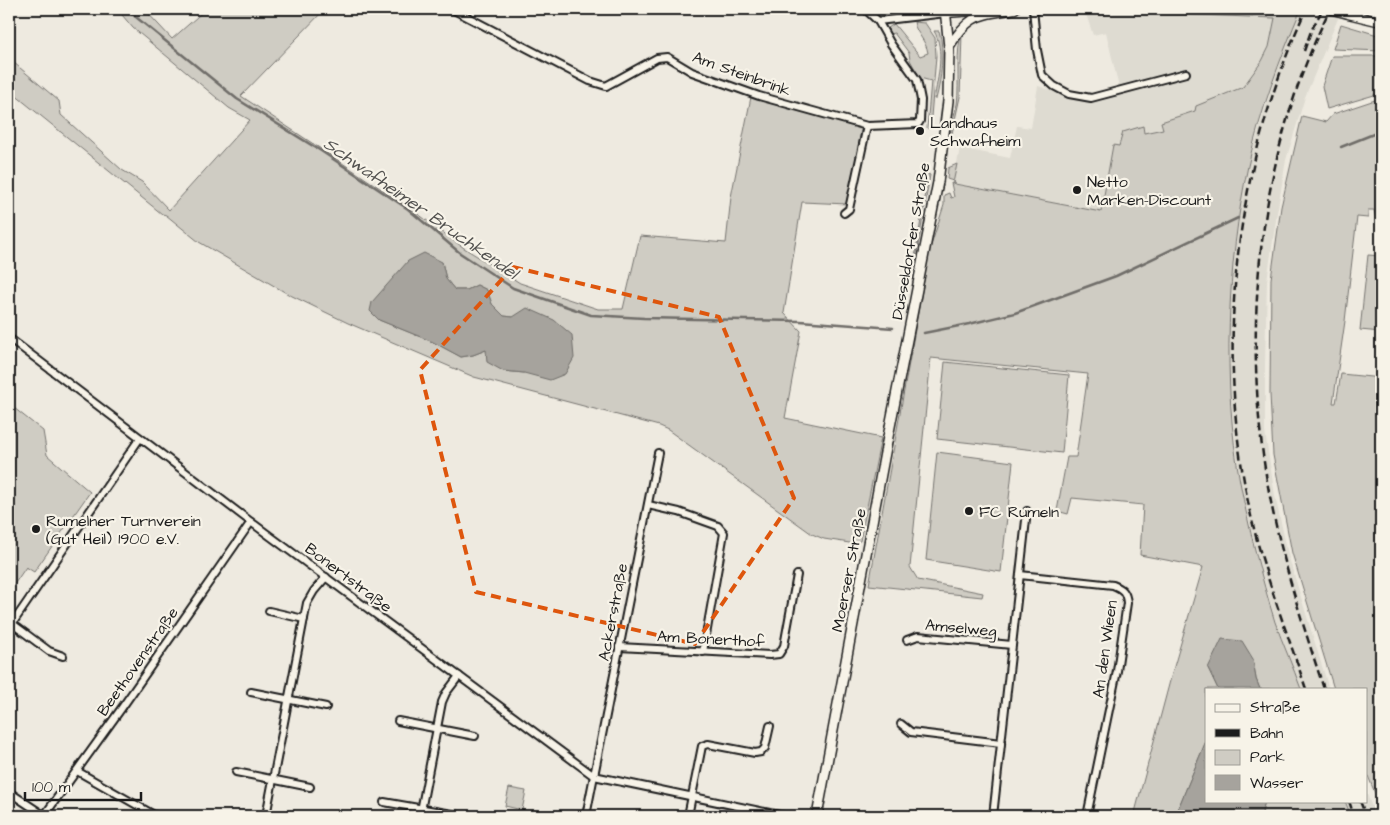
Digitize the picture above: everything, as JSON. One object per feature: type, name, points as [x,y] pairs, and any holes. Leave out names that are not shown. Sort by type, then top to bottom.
[{"type":"main road","name":"Düsseldorfer Straße","points":[[909,330],[938,182],[948,111],[949,47],[946,11]]},
{"type":"main road","name":"Moerser Straße","points":[[818,816],[909,330]]},
{"type":"street","name":"Am Steinbrink","points":[[452,9],[581,76],[606,86],[657,58],[667,57],[692,72],[759,96],[866,126],[918,124],[920,121],[921,100],[917,80],[891,44],[878,21]]},
{"type":"street","points":[[865,9],[878,21],[946,11],[1016,9]]},
{"type":"street","points":[[949,47],[960,30],[968,22],[979,16],[1016,9]]},
{"type":"street","points":[[1033,9],[1037,50],[1042,75],[1054,86],[1069,94],[1091,98],[1186,74]]},
{"type":"street","points":[[1329,9],[1381,22]]},
{"type":"street","points":[[844,213],[849,209],[866,126]]},
{"type":"street","name":"Bonertstraße","points":[[9,338],[251,522],[594,776],[784,816]]},
{"type":"street","points":[[63,656],[49,651],[10,623],[140,438]]},
{"type":"street","name":"Ackerstraße","points":[[586,816],[658,453]]},
{"type":"street","points":[[648,505],[679,512],[718,526],[724,534],[703,652]]},
{"type":"street","points":[[993,816],[1027,512]]},
{"type":"street","name":"Beethovenstraße","points":[[44,816],[251,522]]},
{"type":"street","name":"Am Bonerthof","points":[[619,647],[779,654],[784,646],[796,575]]},
{"type":"street","name":"An den Wieen","points":[[1020,575],[1112,585],[1122,588],[1126,595],[1127,603],[1117,671],[1087,816]]},
{"type":"street","points":[[266,816],[307,603],[314,591],[326,578]]},
{"type":"street","points":[[269,611],[304,619]]},
{"type":"street","name":"Amselweg","points":[[907,640],[918,636],[1012,645]]},
{"type":"street","points":[[420,816],[442,702],[446,693],[459,676]]},
{"type":"street","points":[[251,692],[326,707]]},
{"type":"street","points":[[398,721],[475,736]]},
{"type":"street","points":[[901,724],[911,732],[1001,743]]},
{"type":"street","points":[[688,816],[702,746],[708,744],[755,753],[761,752],[765,748],[770,726]]},
{"type":"street","points":[[77,771],[156,816]]},
{"type":"street","points":[[236,772],[310,787]]},
{"type":"street","points":[[9,792],[44,816]]},
{"type":"street","points":[[384,802],[458,815]]},
{"type":"highlighted area","points":[[513,267],[719,317],[794,498],[695,644],[476,592],[420,370]]},
{"type":"shaded area","points":[[1097,9],[1097,14],[1110,14],[1138,9],[1146,13],[1276,18],[1269,47],[1262,61],[1243,87],[1197,106],[1196,111],[1161,122],[1163,129],[1144,133],[1143,127],[1119,146],[1113,145],[1101,212],[953,183],[960,148],[1010,158],[1017,126],[1031,128],[1038,86],[1077,99],[1119,88],[1106,32],[1093,35],[1085,11]]},
{"type":"shaded area","points":[[1301,9],[1342,9],[1305,97],[1286,160],[1267,281],[1265,366],[1265,432],[1275,496],[1289,558],[1329,688],[1301,688],[1276,623],[1240,481],[1230,382],[1230,322],[1233,270],[1240,208],[1248,165],[1285,48]]},
{"type":"shaded area","points":[[1368,797],[1375,816],[1351,816],[1345,802],[1368,802]]},
{"type":"green space","points":[[117,9],[144,9],[172,39],[206,9],[325,9],[241,96],[410,208],[464,248],[520,283],[598,309],[623,309],[640,236],[726,243],[731,197],[751,97],[861,128],[863,130],[861,130],[848,204],[802,202],[784,313],[801,331],[785,418],[881,438],[860,541],[856,544],[824,539],[812,534],[668,430],[659,426],[474,377],[348,323],[288,294],[199,242],[9,90],[9,61],[13,62],[59,101],[61,115],[122,170],[142,182],[169,210],[250,120],[229,108],[133,28]],"holes":[[[442,262],[446,279],[455,290],[467,290],[477,285],[487,290],[492,304],[504,316],[513,317],[524,373],[503,371],[486,350],[461,357],[433,342],[379,320]]]},
{"type":"green space","points":[[1138,9],[1301,9],[1271,86],[1248,166],[1235,242],[1229,324],[1231,405],[1234,445],[1240,482],[1260,570],[1275,622],[1301,688],[1260,688],[1256,679],[1253,659],[1208,668],[1218,688],[1205,688],[1205,743],[1175,816],[1134,816],[1203,567],[1140,555],[1143,505],[1072,498],[1068,514],[1057,511],[1067,457],[1076,457],[1088,374],[931,358],[910,567],[918,580],[983,593],[982,597],[869,585],[929,252],[944,205],[944,195],[949,193],[951,198],[954,197],[951,183],[1101,212],[1113,145],[1119,146],[1123,132],[1143,126],[1144,133],[1163,129],[1161,122],[1195,111],[1196,106],[1243,87],[1262,61],[1269,47],[1275,18],[1146,13]]},
{"type":"green space","points":[[914,22],[925,23],[935,38],[936,56],[930,129],[927,128],[931,81],[920,78],[910,60],[909,53],[894,33],[889,34],[888,28],[894,24],[920,56],[928,53]]},
{"type":"green space","points":[[1341,24],[1381,36],[1381,51],[1333,49]]},
{"type":"green space","points":[[934,31],[939,31],[942,47],[941,75],[936,99],[934,99],[940,55]]},
{"type":"green space","points":[[962,33],[960,97],[951,138],[951,125],[958,96],[958,57]]},
{"type":"green space","points":[[1332,56],[1381,56],[1381,93],[1327,109],[1322,86]]},
{"type":"green space","points":[[1381,98],[1381,228],[1379,218],[1376,219],[1374,210],[1368,210],[1368,218],[1357,217],[1333,403],[1336,403],[1341,374],[1381,378],[1381,808],[1368,776],[1368,688],[1334,688],[1292,553],[1273,455],[1270,394],[1271,279],[1281,207],[1302,116],[1326,122],[1333,114]]},
{"type":"green space","points":[[957,164],[953,183],[953,181],[947,179],[948,168]]},
{"type":"green space","points":[[928,174],[930,175],[915,265],[915,258]]},
{"type":"green space","points":[[1368,255],[1381,256],[1381,332],[1360,330]]},
{"type":"green space","points":[[945,362],[1069,375],[1062,453],[937,439]]},
{"type":"green space","name":"Rumelner Turnverein (Gut Heil) 1900 e.V.","points":[[9,404],[43,431],[47,455],[90,492],[34,572],[26,567],[9,592]]},
{"type":"green space","name":"FC Rumeln","points":[[937,452],[1013,462],[1001,572],[926,560]]},
{"type":"green space","points":[[509,788],[526,791],[522,810],[505,806]]},
{"type":"green space","points":[[1265,802],[1345,802],[1351,816],[1267,816],[1262,812]]},
{"type":"water","points":[[424,253],[442,262],[446,279],[455,290],[467,290],[477,285],[487,290],[492,304],[504,316],[513,317],[527,308],[554,320],[572,335],[574,358],[565,374],[550,380],[524,373],[503,371],[487,362],[486,350],[461,357],[433,342],[379,320],[370,311],[372,302],[408,261]]},
{"type":"water","points":[[1222,639],[1242,641],[1253,659],[1256,679],[1260,688],[1218,688],[1208,668]]},
{"type":"water","points":[[1205,743],[1205,802],[1265,802],[1262,812],[1267,816],[1175,816]]},
{"type":"waterway","name":"Schwafheimer Bruchkendel","points":[[126,9],[237,99],[321,151],[408,209],[460,253],[513,288],[591,315],[800,321],[893,328]]},
{"type":"waterway","name":"Schwafheimer Bruchkendel","points":[[1341,147],[1381,131]]},
{"type":"waterway","name":"Schwafheimer Bruchkendel","points":[[924,333],[1015,313],[1116,276],[1238,218]]},
{"type":"railway","points":[[1306,9],[1282,69],[1262,131],[1247,194],[1238,258],[1233,322],[1234,387],[1240,452],[1251,516],[1269,581],[1306,688]]},
{"type":"railway","points":[[1324,688],[1287,569],[1266,478],[1257,391],[1256,335],[1258,279],[1275,167],[1289,113],[1307,60],[1330,9]]},
{"type":"railway","points":[[1304,51],[1311,31],[1321,12]]},
{"type":"railway","points":[[1349,802],[1354,816]]},
{"type":"railway","points":[[1360,802],[1366,816]]},
{"type":"place","name":"Landhaus Schwafheim","points":[[920,131]]},
{"type":"place","name":"Netto Marken-Discount","points":[[1077,190]]},
{"type":"place","name":"FC Rumeln","points":[[969,511]]},
{"type":"place","name":"Rumelner Turnverein (Gut Heil) 1900 e.V.","points":[[36,529]]}]
